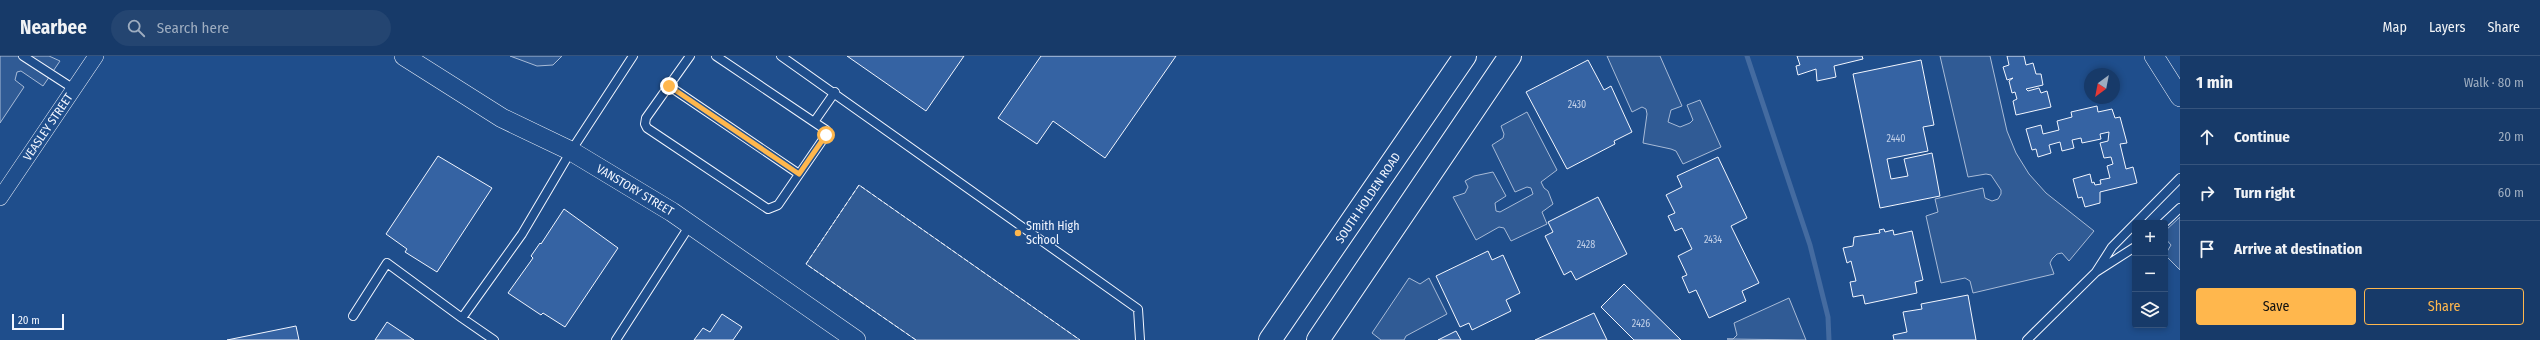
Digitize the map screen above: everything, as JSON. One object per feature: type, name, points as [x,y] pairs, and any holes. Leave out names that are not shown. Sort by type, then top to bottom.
[{"type":"main road","name":"SOUTH HOLDEN ROAD","points":[[1270,340],[1465,56]]},
{"type":"main road","points":[[1318,340],[1510,56]]},
{"type":"street","name":"VEASLEY STREET","points":[[0,198],[96,56]]},
{"type":"street","name":"VANSTORY STREET","points":[[404,56],[502,118],[570,152],[690,225],[856,340]]},
{"type":"street","points":[[2154,56],[2180,97]]},
{"type":"lane","points":[[23,56],[74,89]]},
{"type":"lane","points":[[462,318],[522,234],[570,152],[633,56]]},
{"type":"lane","points":[[690,56],[646,118],[645,124],[647,128],[768,209],[778,204],[826,135],[826,130],[716,56]]},
{"type":"lane","points":[[781,56],[838,94],[903,144],[1138,309],[1140,340]]},
{"type":"lane","points":[[669,86],[799,174]]},
{"type":"lane","points":[[814,122],[838,94]]},
{"type":"lane","points":[[2096,272],[2112,247],[2180,178]]},
{"type":"lane","points":[[2167,220],[2180,208]]},
{"type":"lane","points":[[616,340],[690,225]]},
{"type":"lane","points":[[2027,340],[2096,272],[2132,248]]},
{"type":"lane","points":[[353,316],[387,263],[494,340]]},
{"type":"shaded area","points":[[0,56],[49,56],[60,61],[43,86],[21,71],[17,72],[15,80],[24,87],[0,123]]},
{"type":"shaded area","points":[[510,56],[562,56],[553,65],[537,66]]},
{"type":"shaded area","points":[[1607,56],[1660,56],[1682,106],[1671,110],[1668,122],[1680,127],[1690,123],[1693,120],[1687,105],[1700,100],[1721,147],[1683,164],[1676,151],[1643,143],[1647,114],[1646,109],[1642,107],[1632,112]]},
{"type":"shaded area","points":[[1940,56],[1990,56],[2007,131],[2016,153],[2029,174],[2046,193],[2094,231],[2069,261],[2062,253],[2057,254],[2052,259],[2050,263],[2054,274],[1973,293],[1970,281],[1965,278],[1941,283],[1926,216],[1938,212],[1935,199],[1983,188],[1985,198],[1992,201],[1998,199],[2001,194],[2001,190],[1991,175],[1986,174],[1968,177]]},
{"type":"shaded area","points":[[1527,112],[1557,170],[1541,182],[1544,188],[1548,191],[1553,204],[1542,212],[1547,224],[1511,241],[1504,228],[1499,227],[1476,240],[1453,197],[1465,193],[1468,187],[1465,181],[1474,176],[1493,172],[1506,196],[1495,203],[1496,211],[1500,212],[1533,194],[1531,188],[1527,187],[1515,192],[1492,145],[1503,138],[1504,134],[1501,126]]},
{"type":"shaded area","points":[[859,185],[1080,340],[916,340],[806,264]]},
{"type":"shaded area","points":[[2180,217],[2180,270],[2168,258],[2168,250],[2171,245],[2168,242],[2168,228]]},
{"type":"shaded area","points":[[1409,278],[1420,284],[1429,278],[1447,314],[1406,336],[1404,340],[1381,340],[1372,333]]},
{"type":"shaded area","points":[[1789,298],[1806,340],[1727,339],[1733,339],[1737,335],[1734,323]]},
{"type":"building","points":[[847,56],[964,56],[926,111]]},
{"type":"building","points":[[1041,56],[1176,56],[1105,158],[1053,121],[1037,144],[998,118]]},
{"type":"building","points":[[1797,56],[1862,56],[1863,59],[1834,66],[1836,77],[1817,81],[1816,69],[1798,75],[1796,66],[1800,65]]},
{"type":"building","points":[[2007,56],[2024,56],[2026,65],[2033,63],[2036,74],[2041,74],[2043,85],[2026,89],[2028,91],[2039,88],[2041,93],[2047,91],[2051,107],[2016,115],[2013,101],[2017,99],[2015,92],[2012,93],[2009,81],[2013,78],[2007,80],[2003,67],[2009,65]]},
{"type":"building","points":[[1588,60],[1604,90],[1611,86],[1632,132],[1614,141],[1615,144],[1567,169],[1526,92]]},
{"type":"building","points":[[1921,60],[1934,125],[1923,127],[1928,151],[1887,159],[1891,179],[1908,176],[1904,159],[1932,153],[1940,196],[1880,208],[1853,74]]},
{"type":"building","points":[[2097,106],[2098,112],[2112,109],[2115,118],[2120,117],[2127,143],[2120,144],[2126,169],[2133,167],[2137,183],[2100,192],[2100,203],[2085,207],[2082,197],[2078,198],[2073,179],[2090,174],[2092,183],[2094,182],[2095,185],[2101,184],[2100,180],[2110,178],[2107,166],[2113,164],[2111,157],[2104,158],[2100,143],[2108,141],[2109,132],[2100,134],[2101,139],[2082,143],[2081,138],[2072,140],[2074,148],[2062,151],[2060,142],[2049,145],[2051,153],[2038,157],[2036,149],[2032,150],[2026,129],[2041,125],[2043,134],[2059,130],[2057,121],[2072,117],[2071,112]]},
{"type":"building","points":[[438,156],[492,188],[437,272],[405,252],[407,249],[386,234]]},
{"type":"building","points":[[1718,157],[1747,218],[1731,226],[1759,283],[1742,291],[1746,301],[1709,318],[1696,290],[1689,293],[1682,277],[1687,275],[1678,256],[1692,249],[1682,228],[1675,231],[1668,216],[1675,213],[1666,195],[1682,187],[1677,176]]},
{"type":"building","points":[[1598,197],[1627,254],[1576,280],[1571,271],[1564,275],[1545,236],[1553,232],[1548,222]]},
{"type":"building","points":[[564,209],[618,248],[565,327],[543,313],[541,315],[508,293],[533,258],[531,256],[540,243],[541,244]]},
{"type":"building","points":[[1884,229],[1885,232],[1893,230],[1894,235],[1912,231],[1923,280],[1915,282],[1917,293],[1865,304],[1863,295],[1853,297],[1850,282],[1856,281],[1851,261],[1847,263],[1843,248],[1853,246],[1854,237],[1880,233],[1879,230]]},
{"type":"building","points":[[1488,251],[1492,260],[1503,255],[1520,293],[1506,300],[1511,311],[1472,330],[1469,323],[1460,327],[1436,276]]},
{"type":"building","points":[[1624,284],[1681,340],[1634,340],[1601,307]]},
{"type":"building","points":[[1968,295],[1976,340],[1894,340],[1893,335],[1907,332],[1903,312],[1922,309],[1921,304]]},
{"type":"building","points":[[1594,313],[1607,340],[1535,340]]},
{"type":"building","points":[[722,314],[742,327],[733,340],[694,340],[703,328],[710,332]]},
{"type":"building","points":[[387,322],[414,340],[375,340]]},
{"type":"building","points":[[296,326],[299,340],[227,340]]},
{"type":"building","points":[[1456,331],[1461,340],[1438,340]]},
{"type":"waterway","points":[[1747,56],[1810,245],[1828,317],[1829,340]]},
{"type":"fence","points":[[916,340],[806,264],[859,185],[1080,340]]},
{"type":"place","name":"Smith High School","points":[[1018,233]]},
{"type":"route","points":[[669,86],[799,174],[826,135]]}]
